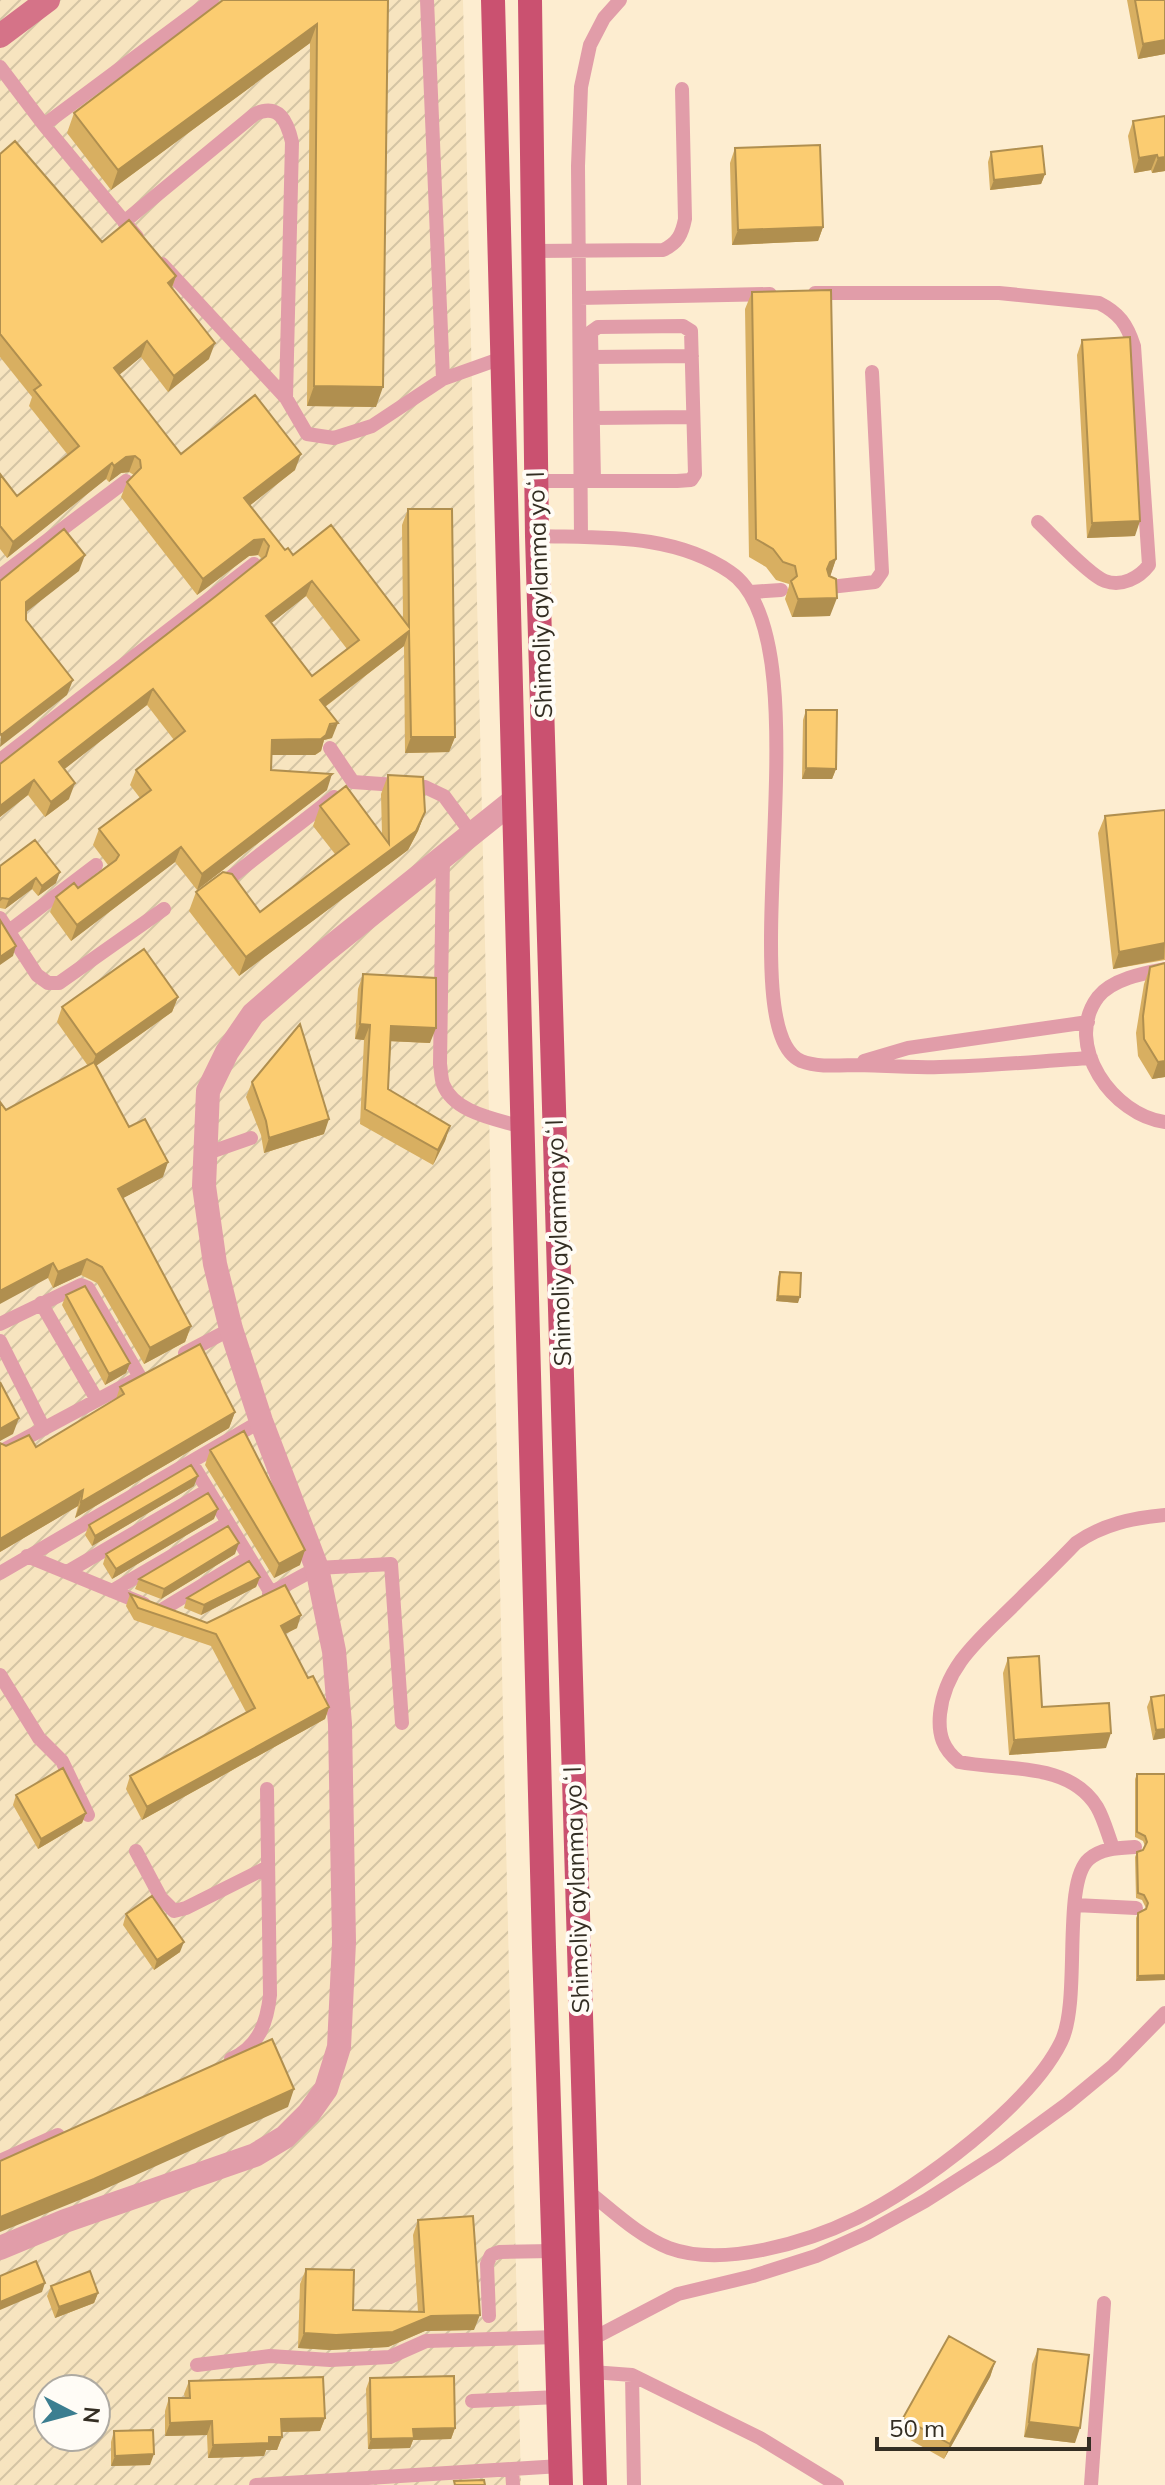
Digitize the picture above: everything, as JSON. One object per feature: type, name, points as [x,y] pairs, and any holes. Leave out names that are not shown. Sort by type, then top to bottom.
[{"type":"main road","points":[[0,36],[48,0]]},
{"type":"main road","name":"Shimoliy aylanma yoʻl","points":[[493,0],[544,1947],[561,2476]]},
{"type":"main road","name":"Shimoliy aylanma yoʻl","points":[[530,0],[537,536],[595,2485]]},
{"type":"main road","points":[[544,1947],[578,1946]]},
{"type":"street","points":[[0,2248],[65,2221],[255,2155],[285,2137],[309,2113],[326,2089],[339,2047],[344,1942],[340,1724],[334,1651],[317,1568],[261,1421],[231,1329],[213,1248],[204,1186],[208,1091],[227,1052],[253,1014],[323,953],[513,801]]},
{"type":"lane","points":[[44,125],[212,0]]},
{"type":"lane","points":[[427,0],[443,379]]},
{"type":"lane","points":[[587,480],[578,251],[581,87],[590,45],[604,18],[620,0]]},
{"type":"lane","points":[[0,67],[44,125],[146,246]]},
{"type":"lane","points":[[533,251],[663,250],[675,244],[685,219],[682,89]]},
{"type":"lane","points":[[124,222],[255,114],[265,109],[279,112],[287,121],[292,142],[286,398]]},
{"type":"lane","points":[[157,257],[286,398],[307,434],[334,438],[372,426],[443,379],[502,358]]},
{"type":"lane","points":[[579,298],[791,293]]},
{"type":"lane","points":[[807,293],[999,293],[1099,303],[1113,310],[1127,326],[1134,346],[1149,565],[1141,576],[1124,582],[1104,581],[1038,522]]},
{"type":"lane","points":[[536,481],[587,480],[691,480],[695,474],[691,331],[683,326],[613,326],[598,327],[591,332],[593,418],[587,480],[581,537]]},
{"type":"lane","points":[[591,357],[692,356]]},
{"type":"lane","points":[[830,587],[875,582],[882,572],[872,372]]},
{"type":"lane","points":[[593,418],[693,417]]},
{"type":"lane","points":[[0,576],[126,481]]},
{"type":"lane","points":[[537,536],[642,540],[694,552],[732,573],[751,592],[761,613],[771,665],[777,746],[770,972],[777,1024],[785,1044],[800,1060],[822,1065],[939,1067],[1091,1058]]},
{"type":"lane","points":[[0,760],[254,564]]},
{"type":"lane","points":[[751,592],[781,590]]},
{"type":"lane","points":[[330,748],[353,782]]},
{"type":"lane","points":[[222,884],[353,782],[425,787],[444,796],[472,834]]},
{"type":"lane","points":[[443,857],[440,1064],[443,1085],[455,1101],[481,1115],[522,1127]]},
{"type":"lane","points":[[9,931],[96,865]]},
{"type":"lane","points":[[0,918],[37,975],[48,983],[59,983],[164,909]]},
{"type":"lane","points":[[1165,969],[1132,975],[1099,996],[1088,1022],[1091,1058],[1106,1087],[1128,1108],[1165,1122]]},
{"type":"lane","points":[[848,1065],[908,1048],[1088,1022]]},
{"type":"lane","points":[[205,1154],[251,1138]]},
{"type":"lane","points":[[0,1324],[81,1285],[88,1288],[153,1370]]},
{"type":"lane","points":[[41,1303],[97,1400]]},
{"type":"lane","points":[[0,1452],[231,1329]]},
{"type":"lane","points":[[0,1341],[44,1429]]},
{"type":"lane","points":[[0,1573],[261,1421]]},
{"type":"lane","points":[[191,1462],[249,1557],[265,1596],[317,1568],[387,1563],[393,1566],[402,1723]]},
{"type":"lane","points":[[67,1572],[208,1490]]},
{"type":"lane","points":[[1113,1848],[1097,1806],[1079,1787],[1057,1775],[959,1762],[947,1752],[941,1741],[941,1706],[945,1686],[963,1655],[1076,1543],[1092,1532],[1132,1518],[1165,1515]]},
{"type":"lane","points":[[112,1591],[228,1523]]},
{"type":"lane","points":[[27,1556],[167,1613],[249,1557]]},
{"type":"lane","points":[[0,1675],[39,1738],[62,1761],[88,1815]]},
{"type":"lane","points":[[212,2068],[240,2055],[257,2040],[267,2015],[270,1995],[267,1789]]},
{"type":"lane","points":[[585,2188],[642,2232],[669,2248],[702,2255],[729,2256],[758,2250],[800,2239],[857,2218],[938,2165],[1012,2107],[1052,2057],[1062,2040],[1070,2015],[1078,1880],[1088,1860],[1113,1848],[1135,1847]]},
{"type":"lane","points":[[136,1851],[161,1898],[174,1911],[268,1867]]},
{"type":"lane","points":[[1075,1905],[1136,1908]]},
{"type":"lane","points":[[592,2339],[678,2294],[753,2276],[816,2256],[867,2233],[925,2201],[997,2155],[1067,2104],[1113,2066],[1165,2013]]},
{"type":"lane","points":[[0,2161],[71,2130]]},
{"type":"lane","points":[[489,2316],[487,2264],[491,2255],[499,2252],[553,2251]]},
{"type":"lane","points":[[1091,2485],[1104,2303]]},
{"type":"lane","points":[[197,2365],[270,2356],[330,2360],[390,2357],[426,2341],[557,2337]]},
{"type":"lane","points":[[592,2372],[632,2375],[760,2438],[837,2485]]},
{"type":"lane","points":[[632,2375],[634,2485]]},
{"type":"lane","points":[[472,2401],[558,2397]]},
{"type":"lane","points":[[512,2469],[513,2485]]},
{"type":"lane","points":[[256,2485],[512,2469],[561,2476]]},
{"type":"shaded area","points":[[0,0],[463,0],[521,2485],[0,2485]]},
{"type":"building","points":[[223,0],[388,0],[383,387],[314,386],[317,24],[118,170],[74,113]]},
{"type":"building","points":[[1135,0],[1165,0],[1165,40],[1143,44]]},
{"type":"building","points":[[1165,116],[1165,157],[1139,158],[1133,121]]},
{"type":"building","points":[[15,141],[102,242],[129,220],[176,276],[168,283],[215,343],[174,376],[147,341],[114,368],[181,454],[255,395],[301,454],[244,498],[285,550],[288,548],[293,555],[331,525],[409,627],[408,509],[452,509],[455,737],[411,737],[409,631],[320,700],[338,723],[330,724],[321,739],[272,740],[271,770],[332,774],[202,874],[181,847],[77,925],[56,897],[74,883],[78,888],[116,860],[119,855],[99,829],[151,790],[136,770],[185,731],[153,689],[59,762],[75,783],[51,802],[34,780],[0,806],[0,764],[266,556],[269,546],[264,539],[254,540],[203,579],[127,482],[141,468],[140,460],[135,456],[126,457],[114,466],[112,463],[13,542],[0,526],[0,474],[17,496],[79,446],[34,390],[41,385],[0,334],[0,154]],"holes":[[[312,581],[359,640],[312,676],[266,616]]]},
{"type":"building","points":[[820,145],[823,227],[738,230],[735,148]]},
{"type":"building","points":[[1042,146],[1045,174],[994,180],[991,152]]},
{"type":"building","points":[[831,290],[836,559],[830,562],[827,569],[829,576],[836,579],[837,598],[798,599],[791,581],[797,576],[795,566],[783,562],[773,549],[756,539],[752,292]]},
{"type":"building","points":[[1130,337],[1140,521],[1092,523],[1082,340]]},
{"type":"building","points":[[64,529],[85,555],[26,602],[26,620],[73,680],[1,735],[0,581]]},
{"type":"building","points":[[806,710],[837,710],[836,769],[806,768]]},
{"type":"building","points":[[388,775],[423,777],[425,812],[416,831],[246,957],[196,892],[223,872],[232,874],[260,912],[349,844],[320,806],[346,786],[389,844]]},
{"type":"building","points":[[1165,810],[1165,943],[1119,952],[1105,816]]},
{"type":"building","points":[[35,840],[60,872],[42,886],[36,878],[9,899],[0,900],[0,866]]},
{"type":"building","points":[[0,920],[16,946],[0,957]]},
{"type":"building","points":[[144,949],[178,997],[96,1055],[62,1007]]},
{"type":"building","points":[[1165,963],[1165,1061],[1158,1062],[1144,1039],[1143,1016],[1150,967]]},
{"type":"building","points":[[363,974],[436,978],[436,1028],[391,1026],[388,1089],[450,1126],[438,1150],[365,1109],[370,1025],[360,1024]]},
{"type":"building","points":[[300,1024],[329,1119],[269,1138],[252,1082]]},
{"type":"building","points":[[94,1062],[129,1127],[145,1119],[168,1162],[118,1189],[191,1326],[150,1348],[102,1267],[87,1259],[58,1272],[53,1263],[0,1291],[0,1102],[6,1110]]},
{"type":"building","points":[[780,1272],[801,1273],[800,1297],[778,1296]]},
{"type":"building","points":[[85,1286],[130,1363],[109,1374],[66,1295]]},
{"type":"building","points":[[200,1344],[235,1412],[81,1502],[83,1490],[0,1539],[0,1443],[6,1446],[29,1435],[36,1447],[124,1394],[120,1387]]},
{"type":"building","points":[[0,1382],[19,1418],[0,1429]]},
{"type":"building","points":[[244,1431],[305,1550],[279,1564],[210,1450]]},
{"type":"building","points":[[191,1465],[198,1476],[95,1536],[89,1525]]},
{"type":"building","points":[[208,1493],[218,1509],[116,1569],[106,1554]]},
{"type":"building","points":[[228,1526],[239,1543],[164,1589],[139,1579]]},
{"type":"building","points":[[249,1561],[260,1577],[204,1605],[187,1598]]},
{"type":"building","points":[[285,1585],[301,1615],[281,1626],[308,1678],[313,1676],[329,1707],[147,1807],[130,1776],[255,1708],[216,1634],[138,1608],[130,1594],[207,1623]]},
{"type":"building","points":[[1039,1656],[1042,1707],[1109,1703],[1111,1733],[1014,1740],[1008,1658]]},
{"type":"building","points":[[1165,1695],[1165,1729],[1156,1730],[1151,1697]]},
{"type":"building","points":[[63,1768],[86,1813],[41,1839],[16,1795]]},
{"type":"building","points":[[1137,1774],[1165,1774],[1165,1975],[1138,1976],[1138,1913],[1146,1909],[1148,1903],[1144,1895],[1138,1893],[1137,1852],[1143,1850],[1147,1842],[1145,1836],[1137,1832]]},
{"type":"building","points":[[152,1896],[184,1942],[157,1960],[126,1914]]},
{"type":"building","points":[[272,2039],[294,2089],[94,2179],[0,2217],[0,2161]]},
{"type":"building","points":[[473,2216],[480,2315],[431,2316],[393,2332],[304,2333],[306,2269],[354,2270],[353,2310],[424,2312],[418,2220]]},
{"type":"building","points":[[36,2261],[45,2283],[0,2302],[0,2276]]},
{"type":"building","points":[[90,2271],[98,2293],[59,2307],[51,2286]]},
{"type":"building","points":[[949,2336],[995,2362],[950,2444],[903,2418]]},
{"type":"building","points":[[1038,2349],[1089,2355],[1080,2428],[1029,2422]]},
{"type":"building","points":[[454,2376],[455,2428],[413,2429],[414,2438],[371,2439],[370,2378]]},
{"type":"building","points":[[323,2377],[325,2418],[281,2419],[282,2437],[269,2437],[269,2443],[213,2445],[212,2421],[170,2423],[169,2398],[190,2398],[189,2381]]},
{"type":"building","points":[[153,2430],[154,2454],[115,2456],[114,2431]]},
{"type":"building","points":[[484,2480],[485,2485],[455,2485],[454,2481]]}]
